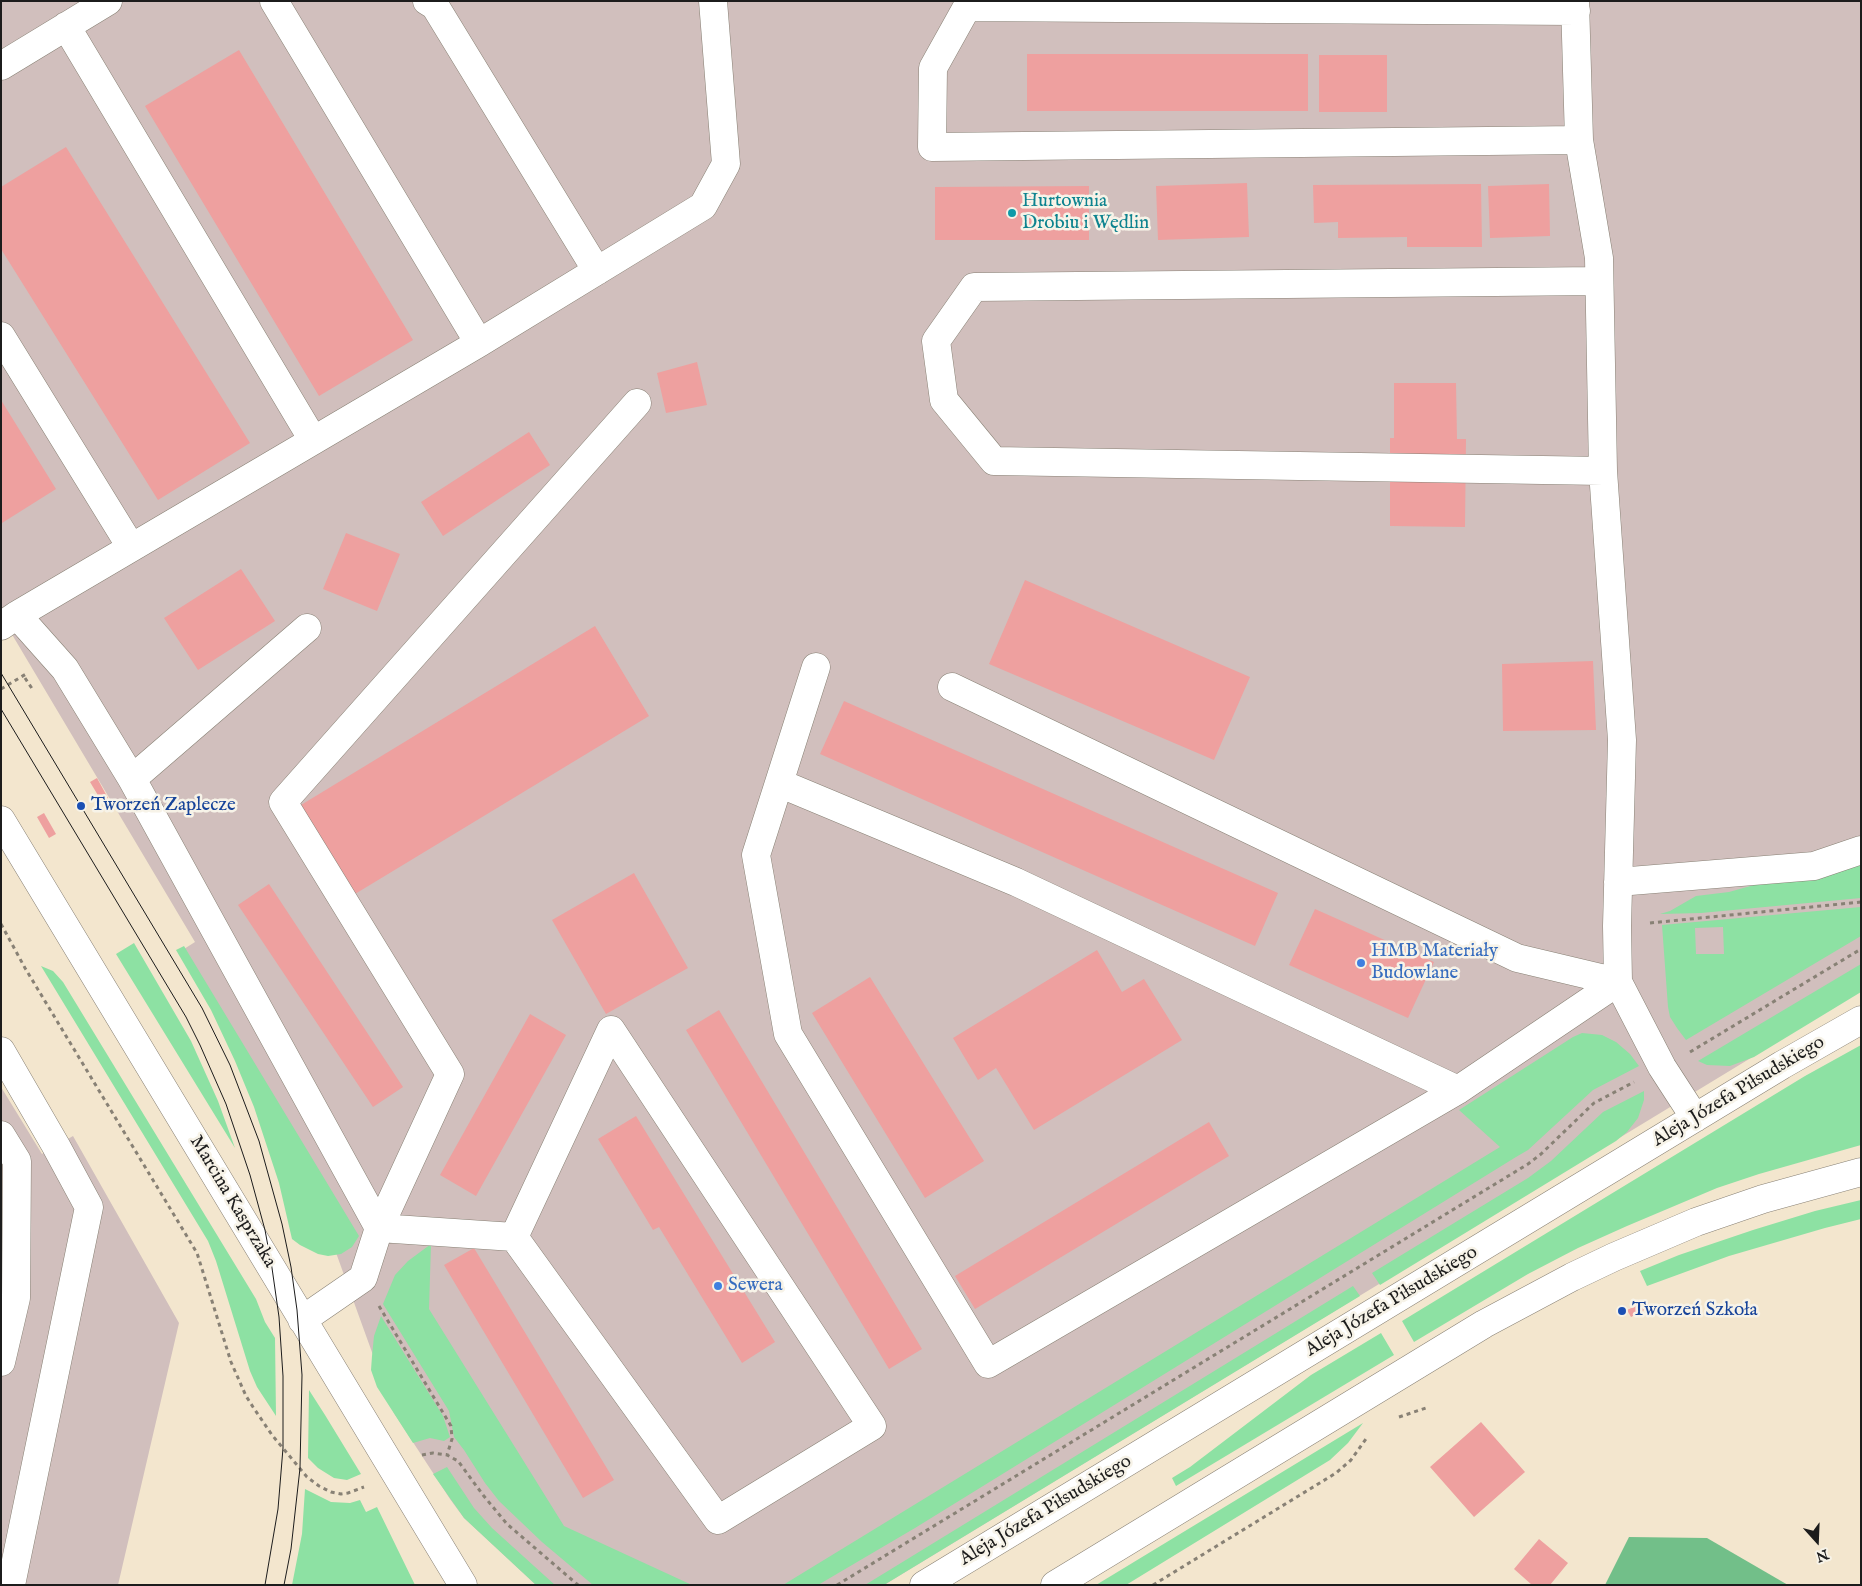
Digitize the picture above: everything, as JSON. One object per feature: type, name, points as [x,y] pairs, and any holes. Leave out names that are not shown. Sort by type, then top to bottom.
[{"type":"street","points":[[1,66],[108,1]]},
{"type":"street","points":[[274,1],[479,343]]},
{"type":"street","points":[[380,1228],[132,779],[65,669],[9,620],[479,343],[703,206],[726,164],[713,1]]},
{"type":"street","points":[[435,3],[597,271]]},
{"type":"street","points":[[1579,140],[932,147],[932,68],[970,4],[1575,6],[1579,140],[1599,258],[1603,471],[1622,740],[1616,926],[1618,982],[1662,1067],[1695,1118]]},
{"type":"street","points":[[66,26],[313,440]]},
{"type":"street","points":[[1599,280],[974,287],[936,341],[944,400],[994,461],[1603,471]]},
{"type":"street","points":[[1,336],[131,547]]},
{"type":"street","points":[[302,1320],[363,1278],[380,1228],[450,1074],[283,802],[637,404]]},
{"type":"street","points":[[132,779],[307,628]]},
{"type":"street","points":[[816,667],[756,855],[788,1034],[988,1364],[1458,1090],[1618,982]]},
{"type":"street","points":[[952,687],[1518,958],[1618,982]]},
{"type":"street","points":[[779,783],[1016,882],[1458,1090]]},
{"type":"street","name":"Marcina Kasprzaka","points":[[4,831],[302,1320],[465,1582]]},
{"type":"street","points":[[1618,882],[1814,866],[1861,850]]},
{"type":"street","name":"Aleja Józefa Piłsudskiego","points":[[924,1585],[1782,1065],[1861,1020]]},
{"type":"street","points":[[611,1030],[872,1426],[718,1520],[514,1237],[611,1030]]},
{"type":"street","points":[[1,1051],[89,1207],[11,1585]]},
{"type":"street","points":[[1,1135],[17,1161],[16,1298],[1,1362]]},
{"type":"street","points":[[1055,1585],[1430,1356],[1484,1324],[1572,1277],[1696,1222],[1763,1199],[1861,1172]]},
{"type":"street","points":[[380,1228],[514,1237]]},
{"type":"path","points":[[24,676],[33,690]]},
{"type":"path","points":[[1616,926],[1861,902]]},
{"type":"path","points":[[1,924],[25,968],[198,1253],[231,1362],[242,1388],[253,1407],[272,1435],[307,1477],[319,1486],[331,1492],[341,1494],[365,1487]]},
{"type":"path","points":[[837,1585],[1528,1164],[1594,1103],[1662,1067],[1861,949]]},
{"type":"path","points":[[363,1278],[451,1426],[452,1439],[447,1455]]},
{"type":"path","points":[[1390,1420],[1426,1408]]},
{"type":"path","points":[[1153,1585],[1336,1473],[1351,1460],[1373,1430]]},
{"type":"path","points":[[421,1455],[433,1453],[447,1455],[458,1462],[465,1468],[482,1495],[507,1524],[578,1585]]},
{"type":"shaded area","points":[[1,1],[1861,1],[1861,991],[884,1585],[536,1585],[464,1518],[394,1413],[301,1156],[184,949],[195,942],[1,616]]},
{"type":"shaded area","points":[[1,1087],[42,1154],[73,1136],[179,1323],[118,1585],[1,1585]]},
{"type":"green space","points":[[1861,855],[1861,898],[1701,913],[1660,914],[1670,911],[1696,896],[1729,892]]},
{"type":"green space","points":[[1861,907],[1861,936],[1686,1040],[1670,1017],[1662,925]],"holes":[[[1723,927],[1724,954],[1696,954],[1695,928]]]},
{"type":"green space","points":[[134,943],[191,1041],[218,1101],[235,1148],[116,954]]},
{"type":"green space","points":[[184,946],[359,1236],[352,1247],[341,1254],[328,1256],[318,1254],[292,1239],[279,1183],[254,1107],[211,1010],[176,950]]},
{"type":"green space","points":[[1861,964],[1861,992],[1754,1057],[1730,1066],[1707,1065],[1698,1061]]},
{"type":"green space","points":[[41,966],[53,971],[63,982],[256,1299],[265,1322],[275,1338],[276,1416],[257,1387],[250,1371],[208,1241]]},
{"type":"green space","points":[[1582,1033],[1602,1035],[1616,1042],[1630,1054],[1639,1066],[1593,1090],[1528,1150],[915,1528],[818,1585],[783,1585],[1500,1147],[1459,1110]]},
{"type":"green space","points":[[1861,1045],[1861,1145],[1717,1188],[1627,1226],[1578,1248],[1528,1274],[1414,1342],[1402,1321],[1805,1076]]},
{"type":"green space","points":[[1644,1091],[1644,1100],[1638,1118],[1627,1132],[1616,1141],[1380,1285],[1372,1273],[1528,1178],[1551,1161],[1603,1112]]},
{"type":"green space","points":[[1861,1200],[1861,1219],[1729,1256],[1647,1286],[1640,1271],[1679,1255],[1753,1230],[1815,1211]]},
{"type":"green space","points":[[431,1244],[429,1309],[564,1526],[692,1585],[593,1585],[542,1542],[499,1501],[485,1483],[454,1437],[449,1411],[383,1304],[395,1275],[408,1261]]},
{"type":"green space","points":[[1353,1286],[1360,1296],[884,1585],[865,1585]]},
{"type":"green space","points":[[381,1316],[443,1416],[450,1437],[444,1441],[430,1438],[413,1443],[377,1387],[371,1370],[374,1336]]},
{"type":"green space","points":[[1381,1333],[1394,1355],[1176,1486],[1172,1478],[1190,1467],[1311,1375]]},
{"type":"green space","points":[[309,1390],[361,1474],[347,1480],[334,1478],[318,1468],[308,1458]]},
{"type":"green space","points":[[1363,1423],[1348,1443],[1330,1460],[1126,1585],[1096,1585]]},
{"type":"green space","points":[[447,1467],[474,1508],[492,1528],[555,1585],[536,1585],[464,1518],[433,1474]]},
{"type":"green space","points":[[305,1489],[331,1502],[350,1503],[360,1500],[366,1512],[377,1507],[415,1585],[292,1585],[302,1534]]},
{"type":"green space","points":[[1629,1537],[1707,1538],[1788,1585],[1605,1585]]},
{"type":"building","points":[[239,50],[413,340],[319,396],[145,106]]},
{"type":"building","points":[[1027,54],[1308,54],[1308,111],[1027,111]]},
{"type":"building","points":[[1319,55],[1387,55],[1387,112],[1319,112]]},
{"type":"building","points":[[66,147],[250,443],[158,500],[1,249],[1,187]]},
{"type":"building","points":[[1247,183],[1249,237],[1158,240],[1156,186]]},
{"type":"building","points":[[1481,184],[1482,247],[1407,247],[1407,237],[1338,238],[1338,222],[1314,223],[1313,185]]},
{"type":"building","points":[[1549,184],[1550,236],[1490,238],[1488,186]]},
{"type":"building","name":"Hurtownia Drobiu i Wędlin","points":[[1089,186],[1089,240],[935,240],[935,187]]},
{"type":"building","points":[[697,362],[707,405],[666,413],[657,373]]},
{"type":"building","points":[[1394,383],[1456,383],[1457,439],[1466,439],[1465,527],[1390,526],[1390,438],[1394,438]]},
{"type":"building","points":[[1,400],[56,489],[2,523],[1,521]]},
{"type":"building","points":[[529,432],[550,465],[443,536],[421,502]]},
{"type":"building","points":[[346,533],[400,554],[377,611],[323,589]]},
{"type":"building","points":[[241,569],[275,621],[198,670],[164,618]]},
{"type":"building","points":[[1025,580],[1250,677],[1214,760],[989,664]]},
{"type":"building","points":[[595,626],[649,716],[355,894],[301,805]]},
{"type":"building","points":[[1593,661],[1596,730],[1503,731],[1502,664]]},
{"type":"building","points":[[844,701],[1278,893],[1255,946],[820,754]]},
{"type":"building","points":[[97,778],[108,798],[102,802],[90,782]]},
{"type":"building","points":[[44,813],[56,834],[49,838],[37,817]]},
{"type":"building","points":[[634,873],[688,968],[606,1014],[552,920]]},
{"type":"building","points":[[269,884],[403,1087],[373,1107],[238,905]]},
{"type":"building","name":"HMB Materiały Budowlane","points":[[1315,909],[1434,962],[1408,1018],[1289,965]]},
{"type":"building","points":[[1097,950],[1122,992],[1144,979],[1182,1040],[1034,1130],[996,1068],[978,1080],[953,1038]]},
{"type":"building","points":[[870,977],[984,1161],[925,1198],[812,1013]]},
{"type":"building","points":[[719,1010],[922,1349],[889,1369],[686,1030]]},
{"type":"building","points":[[530,1014],[566,1035],[476,1196],[440,1175]]},
{"type":"building","name":"Sewera","points":[[636,1116],[775,1342],[742,1363],[659,1227],[653,1230],[598,1139]]},
{"type":"building","points":[[1209,1122],[1229,1156],[975,1309],[955,1276]]},
{"type":"building","points":[[474,1248],[614,1480],[583,1498],[444,1265]]},
{"type":"building","points":[[1647,1301],[1650,1307],[1631,1317],[1627,1310]]},
{"type":"building","points":[[1481,1422],[1525,1472],[1474,1517],[1430,1467]]},
{"type":"building","points":[[1539,1539],[1568,1563],[1550,1585],[1532,1585],[1514,1569]]},
{"type":"tram line","points":[[1,673],[202,1008],[230,1065],[259,1141],[282,1224],[291,1267],[297,1310],[302,1375],[300,1468],[291,1549],[284,1585]]},
{"type":"tram line","points":[[1,709],[186,1017],[226,1104],[250,1175],[265,1230],[272,1268],[279,1317],[283,1376],[283,1448],[278,1509],[265,1585]]},
{"type":"place","name":"Hurtownia Drobiu i Wędlin","points":[[1012,213]]},
{"type":"place","name":"Tworzeń Zaplecze","points":[[81,806]]},
{"type":"place","name":"HMB Materiały Budowlane","points":[[1361,963]]},
{"type":"place","name":"Sewera","points":[[718,1286]]},
{"type":"place","name":"Tworzeń Szkoła","points":[[1622,1311]]}]
